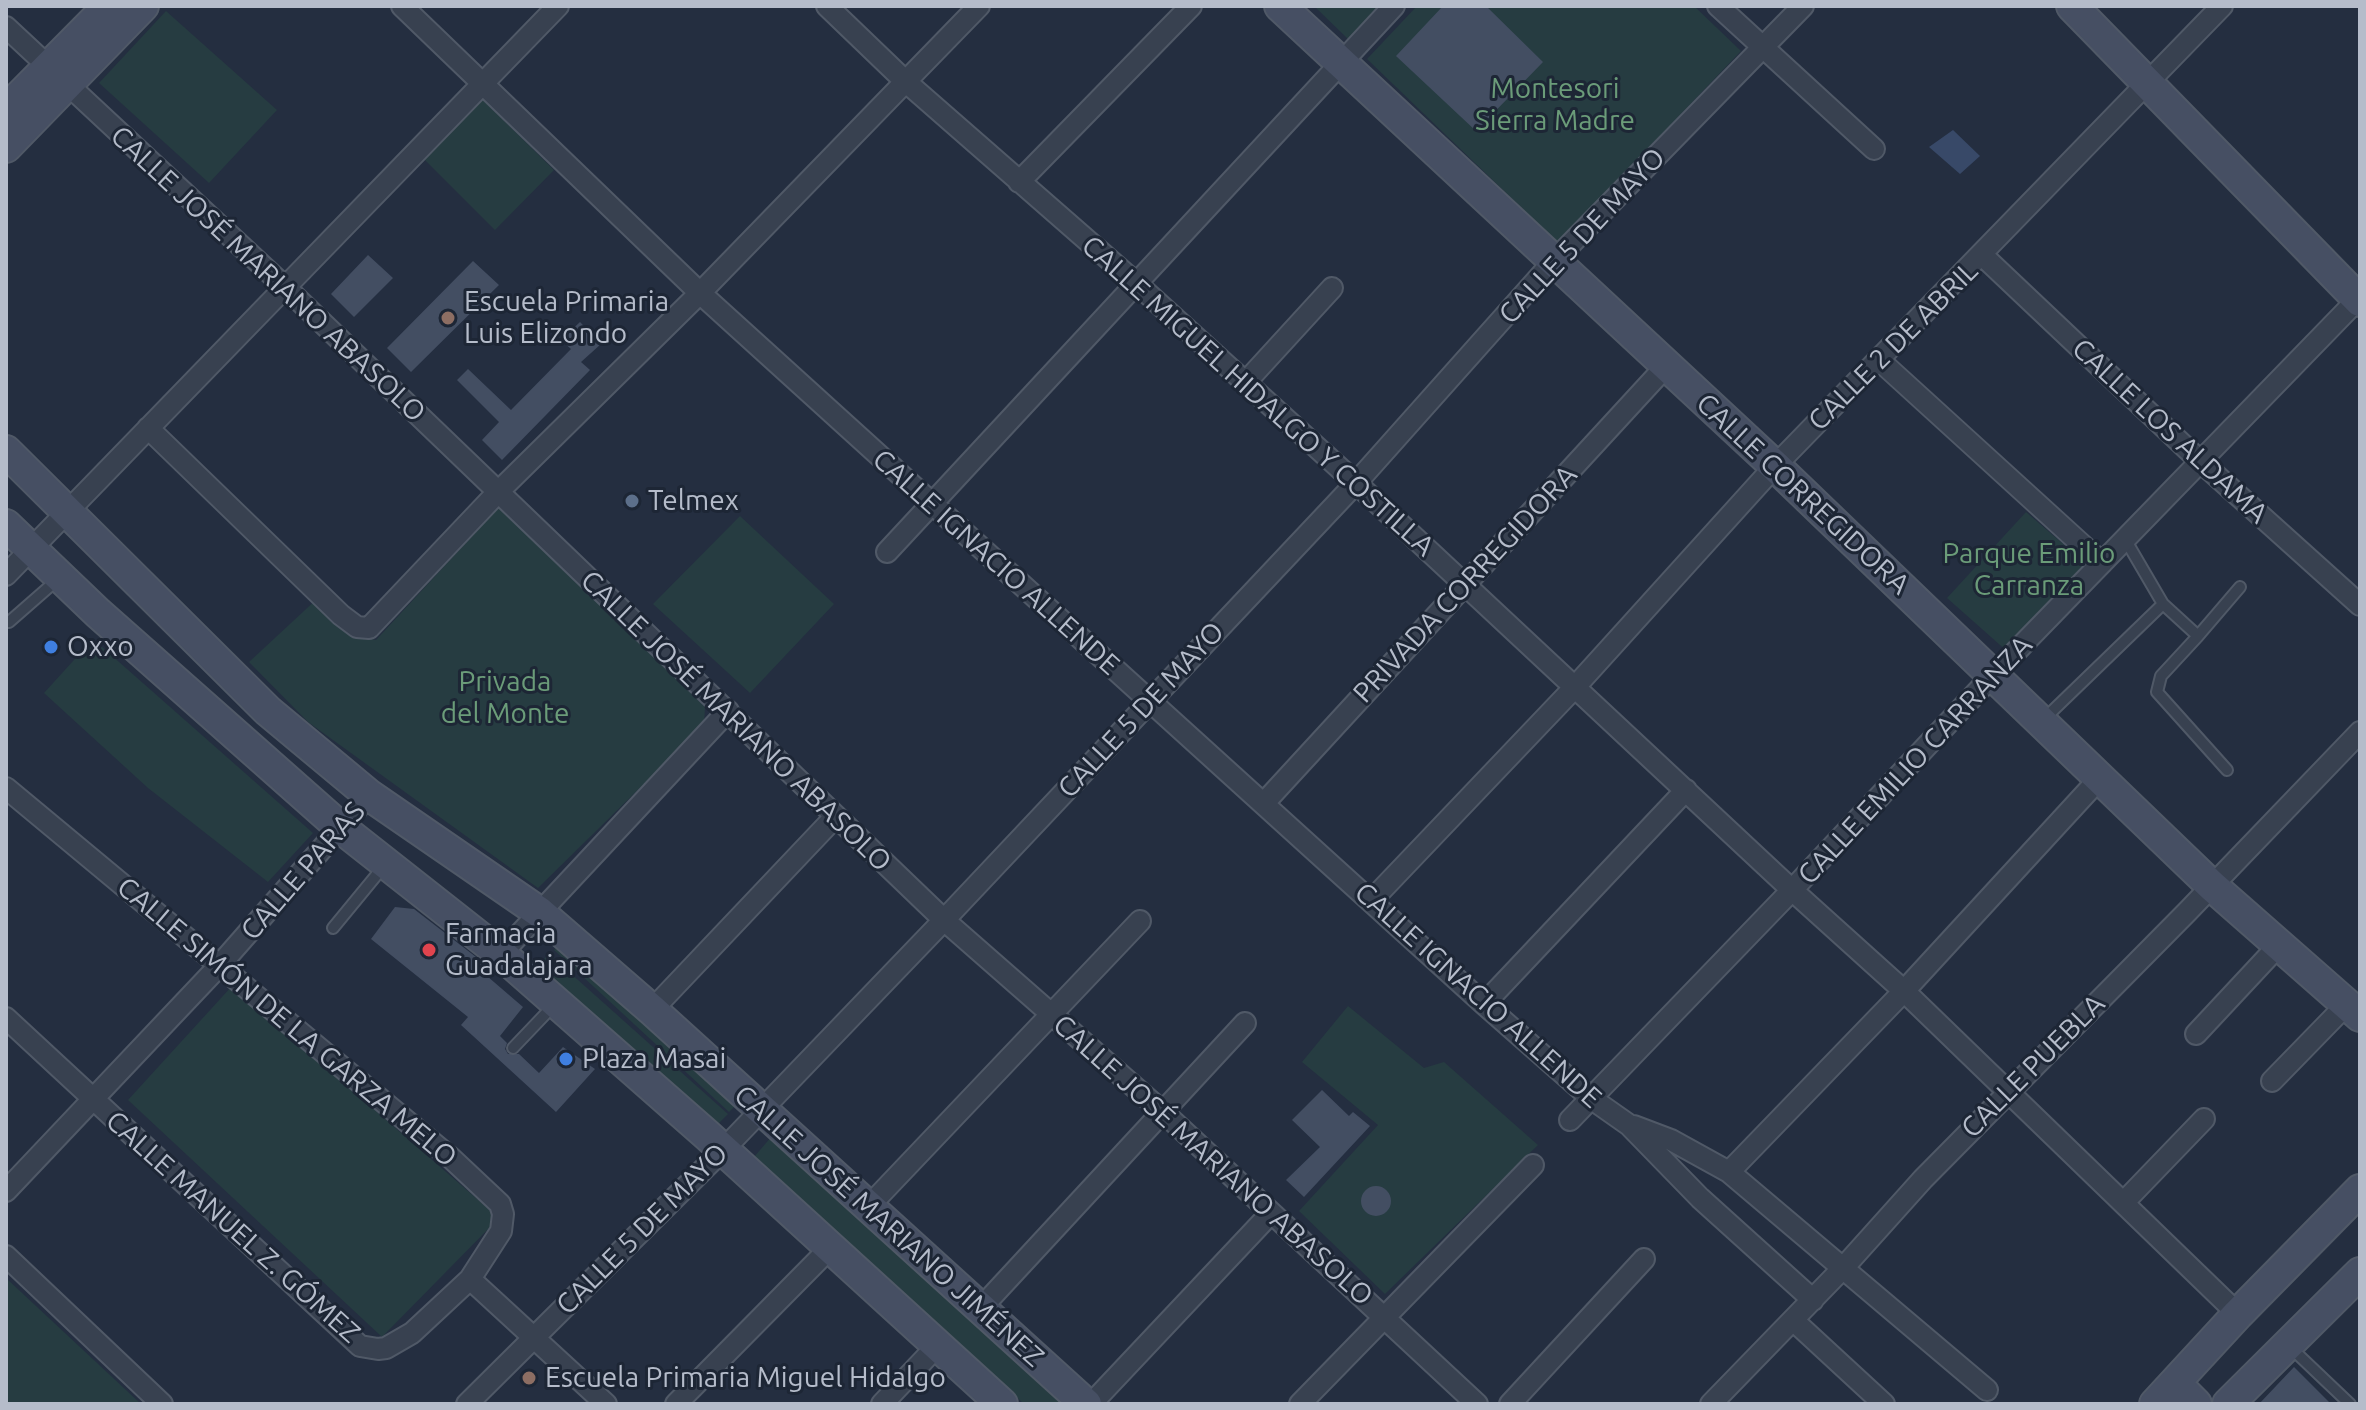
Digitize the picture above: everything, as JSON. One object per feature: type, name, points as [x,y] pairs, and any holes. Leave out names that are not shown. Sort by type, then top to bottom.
[{"type":"street","points":[[6,147],[109,6]]},
{"type":"street","points":[[6,110],[57,76],[143,6]]},
{"type":"street","name":"CALLE IGNACIO ALLENDE","points":[[402,6],[700,293],[1484,1004],[1592,1099],[1629,1125],[1700,1198],[1813,1300]]},
{"type":"street","points":[[6,575],[558,6]]},
{"type":"street","name":"CALLE MIGUEL HIDALGO Y COSTILLA","points":[[827,6],[905,81],[1136,283],[1356,483],[1904,991],[2238,1314]]},
{"type":"street","points":[[148,428],[357,627],[369,628],[499,491],[700,293],[979,6]]},
{"type":"street","points":[[1019,182],[1191,6]]},
{"type":"street","name":"CALLE CORREGIDORA","points":[[1280,6],[1775,466],[2212,886],[2353,1010]]},
{"type":"street","points":[[887,552],[1394,6]]},
{"type":"street","points":[[1718,6],[1874,149]]},
{"type":"street","name":"CALLE 5 DE MAYO","points":[[467,1404],[723,1150],[944,920],[1356,483],[1553,262],[1803,6]]},
{"type":"street","points":[[2072,6],[2359,299]]},
{"type":"street","name":"CALLE 2 DE ABRIL","points":[[1371,901],[1574,688],[1775,466],[2222,6]]},
{"type":"street","name":"CALLE JOSÉ MARIANO ABASOLO","points":[[6,27],[284,286],[944,920],[1163,1112],[1477,1404]]},
{"type":"street","name":"CALLE LOS ALDAMA","points":[[1982,255],[2201,462],[2360,605]]},
{"type":"street","points":[[1245,383],[1332,288]]},
{"type":"street","name":"CALLE EMILIO CARRANZA","points":[[1570,1120],[1792,890],[1994,674],[2359,299]]},
{"type":"street","points":[[1878,359],[2102,563]]},
{"type":"street","name":"PRIVADA CORREGIDORA","points":[[1264,803],[1667,365]]},
{"type":"street","name":"CALLE JOSÉ MARIANO JIMÉNEZ","points":[[6,451],[245,689],[369,795],[539,912],[652,1010],[1088,1404]]},
{"type":"street","name":"CALLE JOSÉ MARIANO JIMÉNEZ","points":[[6,525],[341,828],[501,954],[831,1247],[925,1337],[938,1345],[1002,1404]]},
{"type":"street","points":[[501,954],[728,711]]},
{"type":"street","name":"CALLE PUEBLA","points":[[1711,1404],[1794,1321],[2006,1092],[2212,886],[2360,732]]},
{"type":"street","points":[[1729,1172],[1904,991],[2100,778]]},
{"type":"street","name":"CALLE SIMÓN DE LA GARZA MELO","points":[[6,788],[451,1158],[500,1204],[503,1214],[501,1231],[470,1279]]},
{"type":"street","points":[[1484,1004],[1686,790]]},
{"type":"street","name":"CALLE PARAS","points":[[6,1191],[219,966],[369,795]]},
{"type":"street","points":[[652,1010],[835,817]]},
{"type":"street","points":[[869,1206],[1140,921]]},
{"type":"street","points":[[2196,1034],[2280,944]]},
{"type":"street","points":[[2272,1081],[2353,1010]]},
{"type":"street","name":"CALLE MANUEL Z. GÓMEZ","points":[[6,1018],[360,1346],[378,1349],[396,1344],[470,1279]]},
{"type":"street","points":[[980,1309],[1245,1023]]},
{"type":"street","points":[[2124,1202],[2204,1119]]},
{"type":"street","points":[[1629,1125],[1671,1140],[1729,1172],[1987,1390]]},
{"type":"street","points":[[1300,1404],[1533,1165]]},
{"type":"street","points":[[2176,1397],[2238,1314],[2360,1190]]},
{"type":"street","points":[[1088,1404],[1271,1213]]},
{"type":"street","points":[[676,1404],[831,1247]]},
{"type":"street","points":[[2228,1404],[2350,1282],[2344,1277],[2360,1253]]},
{"type":"street","points":[[6,1256],[162,1404]]},
{"type":"street","points":[[1510,1404],[1644,1259]]},
{"type":"street","points":[[470,1279],[606,1404]]},
{"type":"street","points":[[1794,1321],[1884,1404]]},
{"type":"street","points":[[882,1404],[938,1345]]},
{"type":"lane","points":[[2125,539],[2163,604],[2198,636]]},
{"type":"lane","points":[[6,621],[9,622],[60,577]]},
{"type":"lane","points":[[2227,770],[2157,692],[2161,676],[2240,587]]},
{"type":"lane","points":[[2042,721],[2163,604]]},
{"type":"lane","points":[[333,928],[386,864]]},
{"type":"lane","points":[[513,1048],[555,1003]]},
{"type":"lane","points":[[2287,1344],[2350,1404]]},
{"type":"green space","points":[[1314,6],[1381,6],[1349,40]]},
{"type":"green space","name":"Montesori Sierra Madre","points":[[1417,6],[1694,6],[1741,51],[1558,243],[1367,59]]},
{"type":"green space","points":[[166,11],[277,110],[209,183],[99,83]]},
{"type":"green space","points":[[482,99],[554,170],[495,230],[424,159]]},
{"type":"green space","name":"Privada del Monte","points":[[500,506],[705,707],[704,725],[538,888],[308,722],[249,662],[319,597],[359,636],[376,640]]},
{"type":"green space","name":"Parque Emilio Carranza","points":[[2026,512],[2090,567],[2009,653],[1947,598]]},
{"type":"green space","points":[[740,516],[834,604],[750,693],[653,604]]},
{"type":"green space","points":[[93,639],[313,833],[268,882],[148,788],[44,693]]},
{"type":"green space","points":[[564,940],[742,1099],[729,1112],[554,950]]},
{"type":"green space","points":[[549,954],[728,1114],[715,1127],[539,964]]},
{"type":"green space","points":[[232,986],[499,1218],[382,1337],[128,1100]]},
{"type":"green space","points":[[1348,1006],[1424,1068],[1444,1062],[1538,1145],[1385,1294],[1299,1211],[1378,1125],[1302,1062]]},
{"type":"green space","points":[[772,1136],[1065,1403],[1024,1404],[754,1157]]},
{"type":"green space","points":[[6,1278],[141,1404],[6,1404]]},
{"type":"water","points":[[1953,130],[1980,156],[1960,174],[1929,147]]},
{"type":"building","points":[[1443,6],[1486,6],[1543,62],[1476,131],[1396,56]]},
{"type":"building","points":[[368,255],[393,278],[354,317],[331,294]]},
{"type":"building","name":"Escuela Primaria Luis Elizondo","points":[[473,261],[499,285],[411,372],[387,348]]},
{"type":"building","name":"Escuela Primaria Luis Elizondo","points":[[580,322],[601,344],[581,362],[590,370],[502,460],[482,440],[499,422],[457,380],[468,369],[511,410],[571,349],[561,340]]},
{"type":"building","points":[[395,907],[414,909],[485,964],[480,970],[523,1007],[500,1036],[507,1043],[505,1049],[508,1054],[519,1054],[539,1073],[563,1047],[595,1069],[556,1112],[461,1025],[468,1017],[371,939]]},
{"type":"building","points":[[1322,1090],[1349,1116],[1353,1112],[1370,1126],[1304,1197],[1286,1180],[1320,1147],[1292,1120]]},
{"type":"building","points":[[1376,1186],[1387,1190],[1391,1201],[1387,1212],[1376,1216],[1365,1212],[1361,1201],[1365,1190]]},
{"type":"building","points":[[2294,1367],[2331,1404],[2259,1404]]},
{"type":"place","name":"Escuela Primaria Luis Elizondo","points":[[448,318]]},
{"type":"place","name":"Telmex","points":[[632,501]]},
{"type":"place","name":"Oxxo","points":[[51,647]]},
{"type":"place","name":"Farmacia Guadalajara","points":[[429,950]]},
{"type":"place","name":"Plaza Masai","points":[[566,1059]]},
{"type":"place","name":"Escuela Primaria Miguel Hidalgo","points":[[529,1378]]}]
